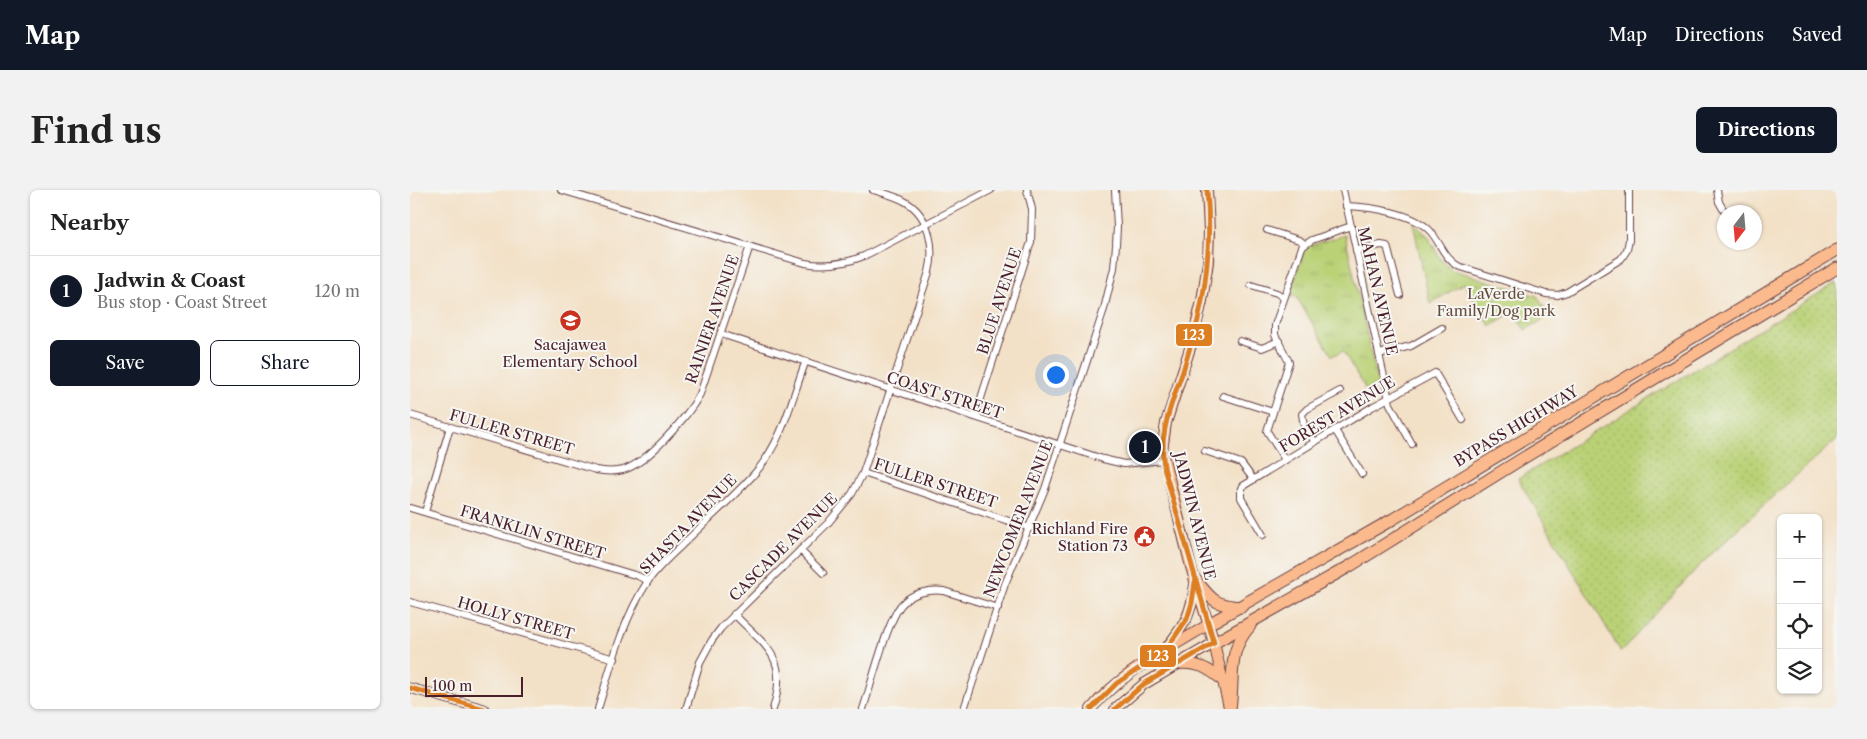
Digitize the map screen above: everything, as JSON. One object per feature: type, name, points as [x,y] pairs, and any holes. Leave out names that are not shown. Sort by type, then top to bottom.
[{"type":"highway","name":"BYPASS HIGHWAY","points":[[1209,624],[1393,519],[1837,250]]},
{"type":"highway","name":"BYPASS HIGHWAY","points":[[1214,643],[1350,566],[1520,460],[1837,268]]},
{"type":"highway","points":[[1195,579],[1216,602],[1223,605],[1241,607]]},
{"type":"highway","points":[[1229,709],[1234,652],[1240,637],[1259,617]]},
{"type":"main road","name":"JADWIN AVENUE","points":[[1207,190],[1209,231],[1204,289],[1192,342],[1166,423],[1162,451],[1195,579],[1214,643],[1229,709]]},
{"type":"main road","points":[[1165,651],[1187,619],[1192,604],[1195,579]]},
{"type":"main road","points":[[1091,709],[1117,683],[1142,664],[1209,624]]},
{"type":"main road","points":[[1115,709],[1144,684],[1214,643]]},
{"type":"main road","points":[[1177,664],[1200,665],[1210,670],[1222,680]]},
{"type":"street","points":[[561,190],[812,264],[849,262],[864,256],[990,190]]},
{"type":"street","name":"CASCADE AVENUE","points":[[686,709],[700,662],[712,640],[734,614],[843,507],[863,472],[932,262],[931,240],[916,211],[908,203],[873,190]]},
{"type":"street","name":"BLUE AVENUE","points":[[975,417],[1031,242],[1032,209],[1027,190]]},
{"type":"street","name":"NEWCOMER AVENUE","points":[[964,709],[1014,562],[1030,528],[1060,445],[1109,290],[1116,245],[1115,190]]},
{"type":"street","name":"MAHAN AVENUE","points":[[1343,190],[1388,397],[1394,413],[1412,444]]},
{"type":"street","points":[[1346,206],[1372,208],[1416,221],[1432,234],[1447,258],[1456,265],[1553,295],[1561,295],[1618,262],[1627,250],[1630,236],[1629,190]]},
{"type":"street","points":[[1717,190],[1721,205]]},
{"type":"street","points":[[1285,460],[1267,431],[1289,364],[1289,359],[1274,330],[1298,254],[1305,244],[1351,226]]},
{"type":"street","points":[[1267,230],[1299,240],[1305,244]]},
{"type":"street","points":[[1356,250],[1382,245],[1387,246],[1400,295]]},
{"type":"street","name":"RAINIER AVENUE","points":[[607,472],[625,470],[641,460],[686,417],[700,394],[750,246]]},
{"type":"street","points":[[1251,285],[1277,293],[1284,298]]},
{"type":"street","points":[[1379,354],[1414,344],[1442,328]]},
{"type":"street","name":"COAST STREET","points":[[721,334],[1103,460],[1124,464],[1163,460]]},
{"type":"street","points":[[1240,342],[1264,348],[1279,341]]},
{"type":"street","name":"SHASTA AVENUE","points":[[598,709],[614,659],[634,607],[648,581],[665,561],[756,472],[771,451],[783,429],[805,362]]},
{"type":"street","name":"FOREST AVENUE","points":[[1253,479],[1388,397],[1435,373],[1463,420]]},
{"type":"street","points":[[1314,442],[1304,426],[1302,414],[1306,409],[1340,391]]},
{"type":"street","points":[[1223,396],[1273,412]]},
{"type":"street","name":"FULLER STREET","points":[[410,415],[607,472]]},
{"type":"street","points":[[425,512],[450,427]]},
{"type":"street","points":[[1335,430],[1362,474]]},
{"type":"street","points":[[1205,451],[1241,463],[1253,479],[1242,487],[1241,496],[1263,534]]},
{"type":"street","name":"FULLER STREET","points":[[863,472],[1030,528]]},
{"type":"street","name":"FRANKLIN STREET","points":[[410,508],[638,576],[648,581]]},
{"type":"street","points":[[800,550],[823,573]]},
{"type":"street","points":[[863,709],[890,627],[900,606],[906,600],[920,593],[936,590],[998,608]]},
{"type":"street","name":"HOLLY STREET","points":[[410,602],[614,659]]},
{"type":"street","points":[[734,614],[767,648],[773,657],[780,679],[779,691],[773,709]]},
{"type":"street","points":[[410,688],[466,707],[484,709]]},
{"type":"green space","name":"LaVerde Family/Dog park","points":[[1413,223],[1428,236],[1439,257],[1450,269],[1537,296],[1550,316],[1525,330],[1513,312],[1490,326],[1464,283],[1430,304]]},
{"type":"green space","points":[[1345,235],[1378,385],[1366,390],[1343,351],[1332,356],[1296,296],[1292,297],[1290,295],[1305,247]]},
{"type":"green space","points":[[1837,282],[1837,439],[1697,568],[1621,652],[1518,479]]},
{"type":"transit line","name":"123","points":[[1115,709],[1144,684],[1214,643],[1163,462],[1166,422],[1198,320],[1204,288],[1209,239],[1207,190]]},
{"type":"transit line","name":"123","points":[[1091,709],[1117,683],[1165,651],[1187,619],[1192,603],[1195,582]]},
{"type":"transit line","name":"123","points":[[410,688],[484,709]]},
{"type":"place","name":"Sacajawea Elementary School","points":[[570,321]]},
{"type":"place","name":"Jadwin & Coast","points":[[1145,447]]},
{"type":"place","name":"Richland Fire Station 73","points":[[1144,537]]}]
